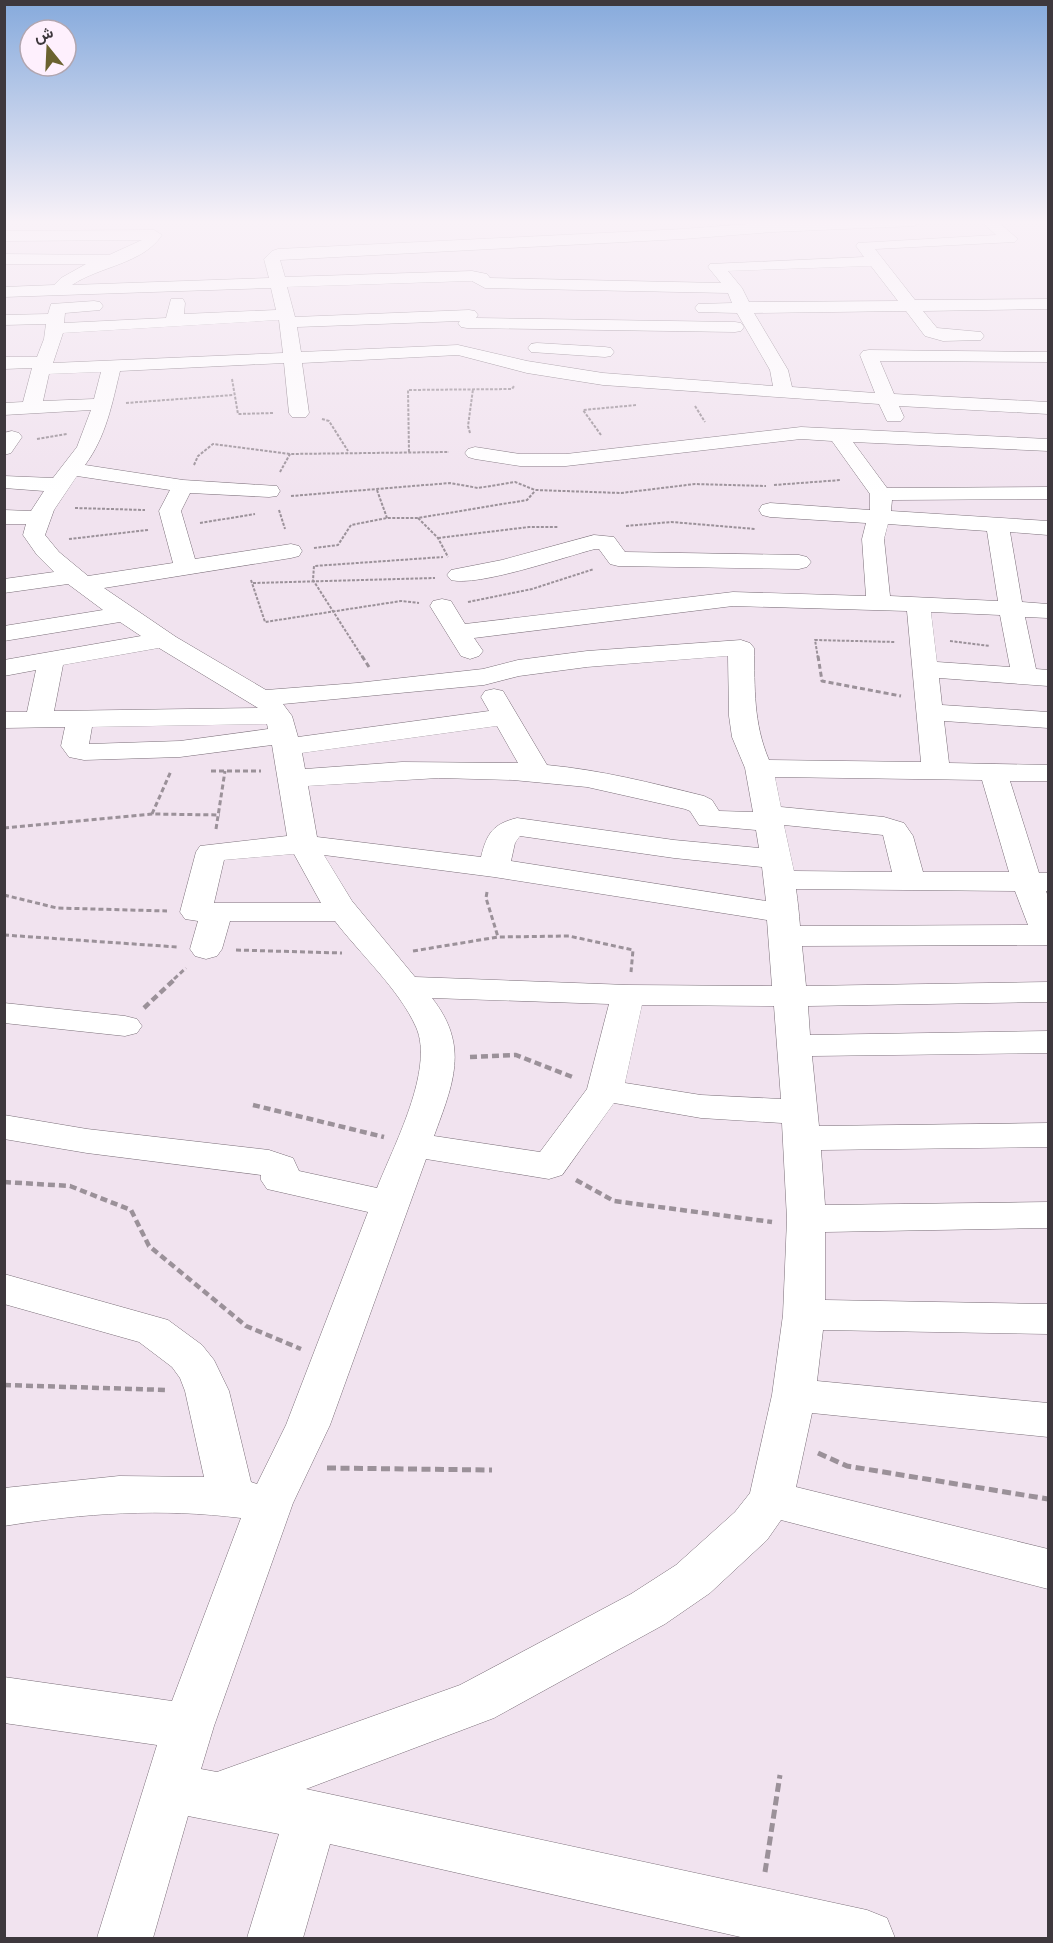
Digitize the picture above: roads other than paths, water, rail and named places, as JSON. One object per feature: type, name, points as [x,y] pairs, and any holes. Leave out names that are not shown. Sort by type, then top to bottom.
[{"type":"street","points":[[36,313],[48,339],[72,347]]},
{"type":"street","points":[[32,407],[55,313]]},
{"type":"street","points":[[4,363],[102,313]]},
{"type":"street","points":[[120,313],[122,325]]},
{"type":"street","points":[[15,385],[48,339],[122,325],[171,323],[176,313]]},
{"type":"street","points":[[48,339],[226,313]]},
{"type":"street","points":[[286,313],[299,413]]},
{"type":"street","points":[[384,313],[544,325],[618,327],[748,318],[918,316],[945,313]]},
{"type":"street","points":[[467,320],[471,313]]},
{"type":"street","points":[[603,358],[622,313]]},
{"type":"street","points":[[714,313],[748,318]]},
{"type":"street","points":[[745,313],[779,370],[784,392]]},
{"type":"street","points":[[915,313],[936,335],[989,329]]},
{"type":"street","points":[[1025,313],[1034,323]]},
{"type":"street","points":[[4,321],[112,366],[291,350],[467,320],[532,358],[603,358],[708,368]]},
{"type":"street","points":[[532,358],[544,325]]},
{"type":"street","points":[[746,349],[768,349]]},
{"type":"street","points":[[900,436],[887,399],[886,375],[869,358],[872,354],[1048,357]]},
{"type":"street","points":[[532,358],[603,358],[685,391],[784,392],[1048,408]]},
{"type":"street","points":[[112,366],[87,446],[51,496],[34,534],[45,551],[77,580],[162,640],[282,741],[304,844],[317,872],[346,912],[407,987],[434,1029],[439,1059],[430,1098],[414,1145],[308,1425],[263,1490],[188,1726],[193,1793],[124,1938]]},
{"type":"street","points":[[755,369],[779,370]]},
{"type":"street","points":[[4,409],[101,404]]},
{"type":"street","points":[[475,453],[543,461],[615,456],[793,434],[842,441],[946,449],[1048,445]]},
{"type":"street","points":[[842,441],[900,436],[946,449]]},
{"type":"street","points":[[842,441],[882,501],[867,532],[878,595]]},
{"type":"street","points":[[4,482],[51,496]]},
{"type":"street","points":[[874,486],[970,485],[1048,493]]},
{"type":"street","points":[[183,486],[172,519],[186,567]]},
{"type":"street","points":[[4,500],[183,486],[277,494]]},
{"type":"street","points":[[4,517],[51,496]]},
{"type":"street","points":[[770,510],[867,532],[998,525],[1048,528]]},
{"type":"street","points":[[998,525],[1017,651],[1036,677]]},
{"type":"street","points":[[459,575],[487,571],[594,542],[606,542],[618,560],[800,562]]},
{"type":"street","points":[[9,574],[45,551]]},
{"type":"street","points":[[9,574],[77,580],[291,551]]},
{"type":"street","points":[[753,560],[755,575],[765,579],[878,595],[918,605],[1048,611]]},
{"type":"street","points":[[282,741],[381,688],[484,676],[587,659],[737,624],[878,595]]},
{"type":"street","points":[[918,605],[936,769]]},
{"type":"street","points":[[442,606],[460,632],[504,717],[538,774]]},
{"type":"street","points":[[4,634],[123,614]]},
{"type":"street","points":[[460,632],[737,624]]},
{"type":"street","points":[[193,1793],[476,1702],[539,1670],[648,1609],[693,1579],[751,1526],[771,1499],[789,1417],[804,1315],[806,1219],[785,924],[778,869],[759,768],[746,737],[742,716],[737,624]]},
{"type":"street","points":[[4,668],[162,640]]},
{"type":"street","points":[[39,720],[51,661]]},
{"type":"street","points":[[924,669],[1036,677]]},
{"type":"street","points":[[381,688],[402,732]]},
{"type":"street","points":[[930,706],[1048,720]]},
{"type":"street","points":[[176,760],[188,717]]},
{"type":"street","points":[[4,720],[188,717],[282,741],[421,768],[589,778],[694,802],[702,806],[709,819],[769,819],[884,826],[894,829],[898,836],[910,882]]},
{"type":"street","points":[[80,719],[75,746],[79,751],[176,760],[282,741],[402,732],[504,717]]},
{"type":"street","points":[[759,768],[936,769],[1048,773]]},
{"type":"street","points":[[206,949],[211,852],[304,844],[494,868],[785,924],[1048,934],[1038,882],[993,771]]},
{"type":"street","points":[[494,868],[505,832],[517,826],[674,849],[778,869],[910,882],[1038,882]]},
{"type":"street","points":[[207,912],[346,912]]},
{"type":"street","points":[[407,987],[628,995],[789,996],[1048,992]]},
{"type":"street","points":[[414,1145],[549,1166],[571,1140],[605,1090],[628,995]]},
{"type":"street","points":[[4,1013],[125,1026]]},
{"type":"street","points":[[794,1046],[1048,1042]]},
{"type":"street","points":[[605,1090],[647,1100],[801,1125],[1048,1135]]},
{"type":"street","points":[[4,1127],[87,1141],[275,1164],[280,1167],[280,1180],[390,1204]]},
{"type":"street","points":[[806,1219],[1048,1215]]},
{"type":"street","points":[[4,1289],[153,1331],[187,1356],[199,1371],[207,1391],[263,1490]]},
{"type":"street","points":[[804,1315],[1048,1319]]},
{"type":"street","points":[[789,1417],[1048,1420]]},
{"type":"street","points":[[4,1507],[72,1497],[263,1490]]},
{"type":"street","points":[[771,1499],[1048,1569]]},
{"type":"street","points":[[4,1700],[188,1726]]},
{"type":"street","points":[[193,1793],[312,1815],[867,1938]]},
{"type":"street","points":[[274,1938],[312,1815]]}]
